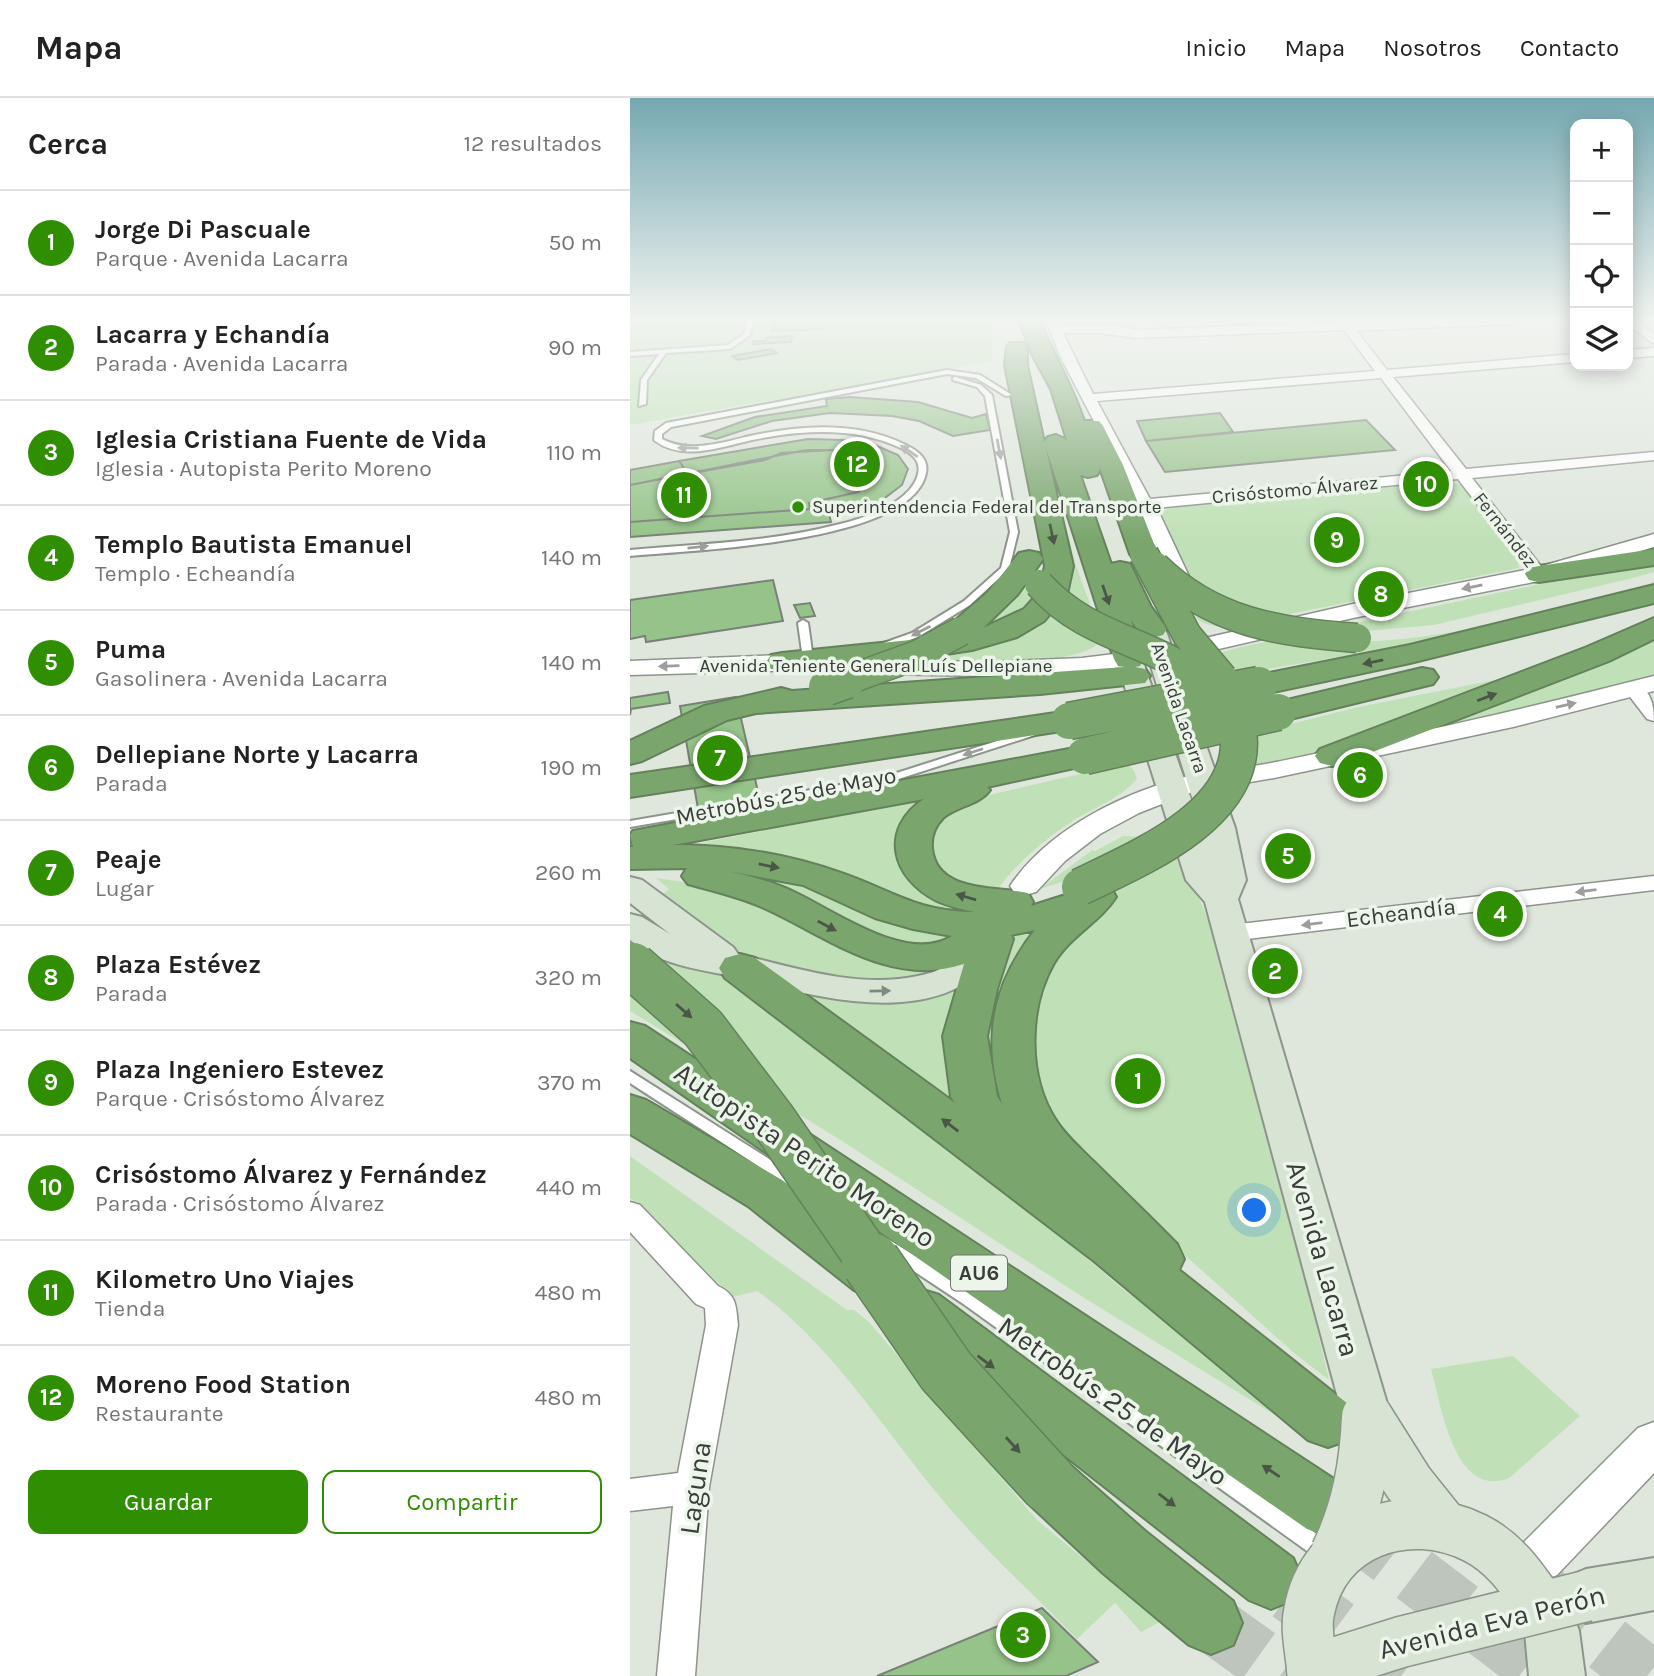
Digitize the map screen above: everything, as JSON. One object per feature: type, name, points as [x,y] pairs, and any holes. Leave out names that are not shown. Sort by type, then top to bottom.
[{"type":"highway","points":[[795,661],[914,652],[980,638],[1026,620],[1052,597],[1059,578],[1059,566],[1022,393]]},
{"type":"highway","points":[[757,704],[827,697],[1014,688],[1131,667],[1040,393]]},
{"type":"highway","points":[[1063,393],[1126,589],[1157,642]]},
{"type":"highway","points":[[643,859],[739,860],[796,871],[839,884],[909,916],[961,925],[993,926],[1037,919],[1093,893],[1203,839],[1230,813],[1247,792],[1260,763],[1261,744],[1250,709],[1241,696],[1195,649],[1174,619],[1144,554],[1111,465],[1077,403],[1066,393]]},
{"type":"highway","points":[[1008,395],[1029,533],[1030,563],[1049,598],[1073,616],[1180,665],[1202,678],[1232,712],[1240,738],[1239,761],[1227,789],[1214,804],[1187,828],[1093,893],[1045,945],[1022,989],[1013,1022],[1013,1062],[1019,1091],[1035,1127],[1057,1154],[1247,1352]]},
{"type":"highway","points":[[1144,554],[1180,591],[1237,618],[1284,629],[1357,638],[1412,634],[1452,627],[1654,576]]},
{"type":"highway","points":[[1539,574],[1654,557]]},
{"type":"highway","points":[[630,754],[716,712],[827,687],[917,655],[961,631],[992,607],[1030,563]]},
{"type":"highway","points":[[630,786],[1065,722],[1424,651],[1654,594]]},
{"type":"highway","points":[[643,859],[1278,712],[1654,617]]},
{"type":"highway","points":[[1332,756],[1598,654],[1654,627]]},
{"type":"highway","points":[[1033,768],[951,799],[929,812],[914,831],[912,848],[916,864],[932,881],[948,891],[965,898],[991,903],[1033,901],[1093,893]]},
{"type":"highway","points":[[643,859],[748,888],[779,900],[845,935],[895,952],[942,957],[988,939]]},
{"type":"highway","points":[[988,939],[965,1036],[974,1097],[1024,1180]]},
{"type":"highway","points":[[631,952],[703,1028],[772,1119],[946,1371],[1049,1484],[1124,1552],[1211,1623]]},
{"type":"highway","points":[[740,968],[1024,1180],[1247,1352],[1348,1420]]},
{"type":"highway","name":"Autopista Perito Moreno","points":[[630,1037],[1326,1536]]},
{"type":"highway","points":[[630,1112],[765,1193],[1271,1579]]},
{"type":"main road","name":"Avenida Lacarra","points":[[1157,642],[1189,786],[1203,880],[1226,916],[1348,1420],[1361,1495],[1351,1524],[1326,1536],[1320,1574],[1306,1610],[1306,1674]]},
{"type":"main road","name":"Avenida Lacarra","points":[[1131,667],[1189,786]]},
{"type":"main road","points":[[630,887],[740,968]]},
{"type":"main road","points":[[631,952],[670,949],[824,987],[868,991],[908,990],[943,982],[957,975],[988,939]]},
{"type":"main road","name":"Avenida Lacarra","points":[[1348,1420],[1408,1482],[1444,1527]]},
{"type":"main road","points":[[1326,1536],[1413,1523],[1444,1527],[1480,1542],[1500,1556],[1530,1588],[1556,1587],[1552,1631],[1557,1676]]},
{"type":"main road","name":"Avenida Eva Perón","points":[[1306,1674],[1556,1587],[1654,1584]]},
{"type":"street","name":"Avenida Lacarra","points":[[1088,393],[1145,504],[1183,587],[1184,600],[1178,608],[1182,626],[1157,642]]},
{"type":"street","points":[[1091,398],[1154,393]]},
{"type":"street","name":"Fernández","points":[[1399,393],[1539,574]]},
{"type":"street","name":"Crisóstomo Álvarez","points":[[1145,504],[1654,456]]},
{"type":"street","name":"Avenida Teniente General Luís Dellepiane","points":[[630,668],[795,661],[919,669],[1082,665],[1131,667],[1157,642],[1251,633],[1539,574],[1654,540]]},
{"type":"street","points":[[1182,626],[1197,631],[1251,633]]},
{"type":"street","points":[[1025,886],[1039,868],[1067,844],[1139,802],[1189,786],[1644,686],[1654,715]]},
{"type":"street","name":"Echeandía","points":[[1226,916],[1654,883]]},
{"type":"street","points":[[630,1213],[707,1295],[720,1301]]},
{"type":"street","name":"Laguna","points":[[676,1676],[692,1487],[722,1325],[720,1301]]},
{"type":"street","points":[[1556,1587],[1654,1442]]},
{"type":"street","points":[[630,1495],[692,1487]]},
{"type":"lane","points":[[642,393],[642,404]]},
{"type":"lane","points":[[630,553],[791,537],[860,522],[886,510],[918,488],[924,465],[917,454],[886,438],[846,430],[788,432],[700,448],[681,449],[665,445],[658,440],[658,433],[669,425],[685,420],[832,393]]},
{"type":"lane","points":[[842,656],[880,648],[915,635],[945,618],[1005,569],[1014,532],[986,393]]},
{"type":"lane","points":[[1005,393],[1008,395]]},
{"type":"lane","points":[[795,661],[803,623]]},
{"type":"lane","name":"Metrobús 25 de Mayo","points":[[630,824],[883,781],[1065,722]]},
{"type":"lane","name":"Metrobús 25 de Mayo","points":[[630,1076],[690,1112],[1326,1536]]},
{"type":"green space","points":[[630,393],[813,393],[630,425]]},
{"type":"green space","points":[[1012,393],[1017,393],[1053,575],[1044,599],[1028,614],[984,634],[892,649],[932,633],[970,610],[992,590],[1019,553],[999,588],[952,630],[965,637],[1002,611],[1021,589],[1048,583]]},
{"type":"green space","points":[[1034,402],[1076,566],[1103,639],[1088,650],[1065,657],[1035,661],[966,663],[885,659],[921,656],[1057,600]]},
{"type":"green space","points":[[1450,481],[1461,485],[1517,556],[1519,568],[1225,627],[1213,626],[1195,616],[1194,604],[1198,585],[1184,569],[1159,513],[1171,507]]},
{"type":"green space","points":[[1654,560],[1654,572],[1629,579],[1434,625],[1357,632],[1360,642],[1435,635],[1508,621],[1654,583],[1654,587],[1400,647],[1189,682],[1209,656],[1241,647]]},
{"type":"green space","points":[[1654,641],[1654,676],[1463,722],[1440,727],[1439,725]]},
{"type":"green space","points":[[1510,677],[1300,761],[1245,771],[1223,741],[1358,707]]},
{"type":"green space","points":[[1127,763],[1137,779],[1130,786],[1041,844],[1012,871],[996,892],[950,879],[936,868],[931,860],[928,837],[944,813],[968,800]]},
{"type":"green space","points":[[941,796],[899,850],[999,910],[951,915],[686,846]]},
{"type":"green space","points":[[1123,836],[1155,837],[1171,847],[1198,895],[1208,920],[1236,1026],[1284,1184],[1329,1380],[1294,1353],[1122,1199],[1059,1132],[1028,1067],[1043,969],[1077,877],[1040,889],[1092,850],[1095,851]]},
{"type":"green space","points":[[694,865],[798,881],[849,900],[1042,925],[1000,1079],[1004,1130],[948,948],[896,943]]},
{"type":"green space","points":[[656,878],[705,885],[955,965],[942,973],[882,983],[820,975],[743,957],[661,895],[669,889]]},
{"type":"green space","points":[[630,942],[652,954],[735,975],[980,1167],[1125,1291],[1233,1366],[1319,1442],[1081,1296],[842,1141],[630,1011]]},
{"type":"green space","points":[[967,986],[960,1110],[795,990],[903,997],[925,996]]},
{"type":"green space","points":[[630,1156],[847,1310],[854,1310],[869,1322],[1037,1520],[1160,1622],[1141,1632],[1115,1603],[1077,1639],[951,1510],[860,1394],[811,1338],[757,1291],[733,1297],[630,1198]]},
{"type":"green space","points":[[1513,1356],[1580,1416],[1509,1478],[1490,1481],[1475,1475],[1453,1445],[1431,1369]]},
{"type":"building","points":[[850,397],[918,402],[972,418],[986,414],[990,430],[953,436],[919,421],[892,416],[830,413],[772,421],[716,439],[702,436],[755,417],[827,406],[826,399]]},
{"type":"building","points":[[1220,413],[1233,432],[1146,441],[1137,421]]},
{"type":"building","points":[[1366,420],[1395,450],[1165,472],[1146,441]]},
{"type":"building","points":[[808,439],[843,440],[875,445],[898,455],[908,469],[902,485],[882,500],[849,512],[829,514],[831,522],[630,537],[630,522],[810,509],[809,503],[858,492],[872,481],[876,471],[870,461],[856,454],[834,450],[781,453],[765,460],[688,474],[679,461]]},
{"type":"building","points":[[806,450],[834,450],[856,454],[870,461],[876,471],[872,481],[858,492],[809,503],[810,509],[630,522],[630,485]]},
{"type":"building","points":[[679,461],[688,474],[630,485],[630,470]]},
{"type":"building","points":[[773,580],[783,621],[646,642],[645,636],[630,639],[630,600]]},
{"type":"building","points":[[810,603],[815,616],[800,618],[794,605]]},
{"type":"building","points":[[668,692],[670,703],[631,709],[630,715],[630,698]]},
{"type":"building","points":[[736,697],[762,809],[700,820],[680,706]]},
{"type":"building","points":[[1042,1608],[1098,1662],[1066,1676],[877,1676]]},
{"type":"tunnel","points":[[1345,1522],[1547,1676]]},
{"type":"tunnel","points":[[1539,1590],[1647,1676]]},
{"type":"tunnel","points":[[1290,1593],[1401,1676]]},
{"type":"tunnel","points":[[1211,1623],[1285,1676]]},
{"type":"place","name":"Moreno Food Station","points":[[857,464]]},
{"type":"place","name":"Crisóstomo Álvarez y Fernández","points":[[1426,484]]},
{"type":"place","name":"Kilometro Uno Viajes","points":[[684,495]]},
{"type":"place","name":"Superintendencia Federal del Transporte","points":[[798,507]]},
{"type":"place","name":"Plaza Ingeniero Estevez","points":[[1337,540]]},
{"type":"place","name":"Plaza Estévez","points":[[1381,594]]},
{"type":"place","name":"Peaje","points":[[720,758]]},
{"type":"place","name":"Dellepiane Norte y Lacarra","points":[[1360,775]]},
{"type":"place","name":"Puma","points":[[1288,856]]},
{"type":"place","name":"Templo Bautista Emanuel","points":[[1500,914]]},
{"type":"place","name":"Lacarra y Echandía","points":[[1275,971]]},
{"type":"place","name":"Jorge Di Pascuale","points":[[1138,1081]]},
{"type":"place","name":"Iglesia Cristiana Fuente de Vida","points":[[1023,1635]]}]
